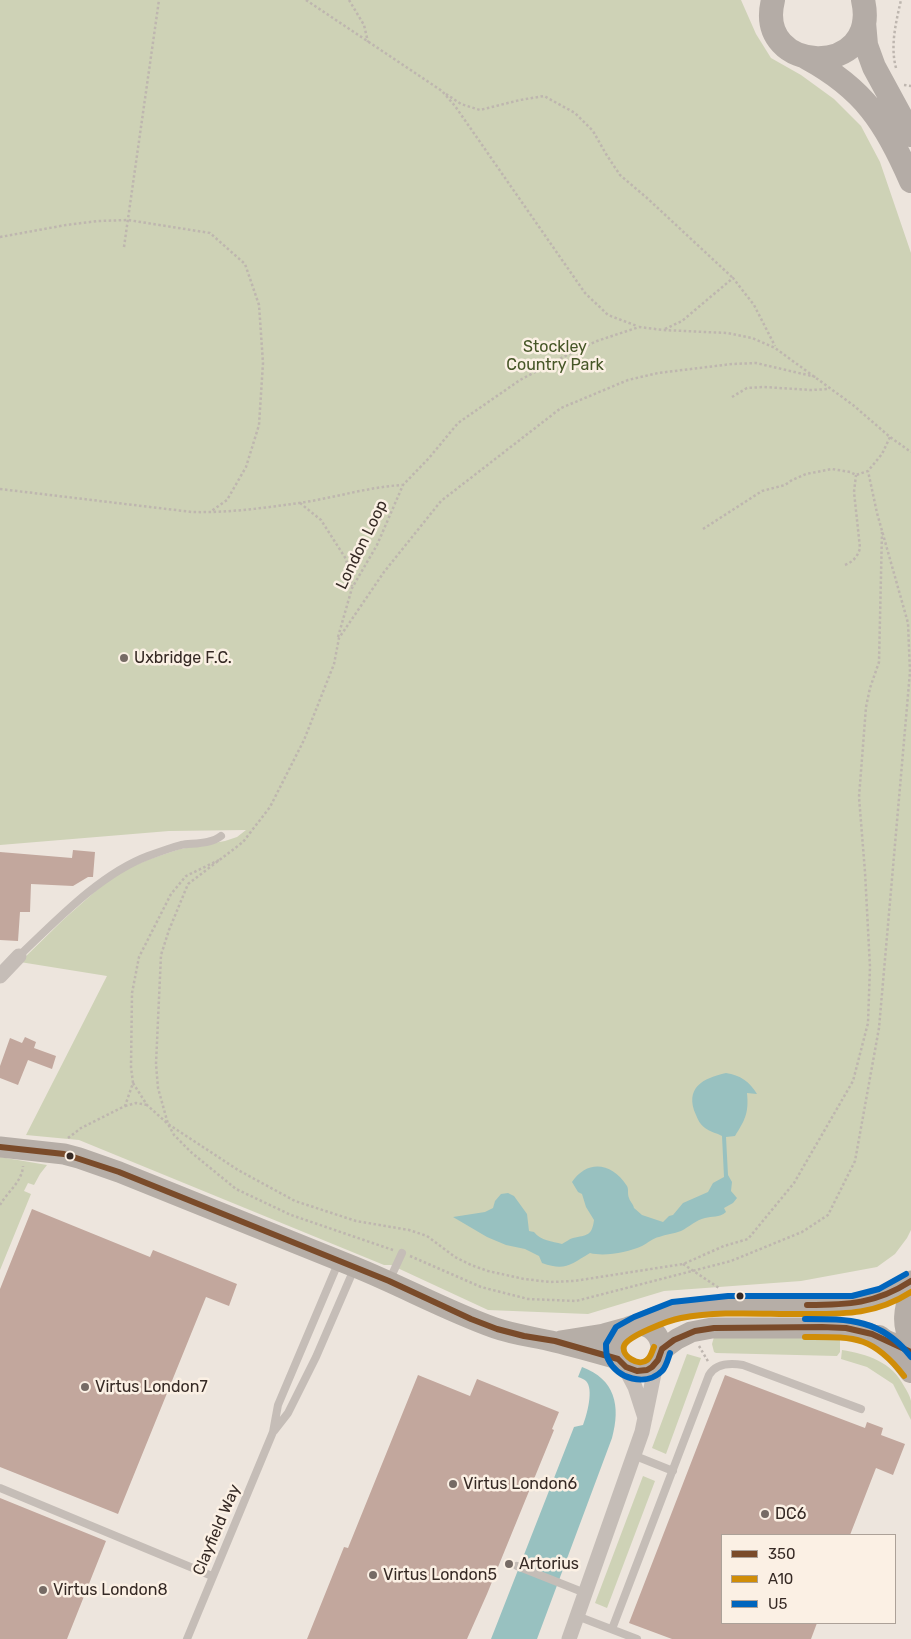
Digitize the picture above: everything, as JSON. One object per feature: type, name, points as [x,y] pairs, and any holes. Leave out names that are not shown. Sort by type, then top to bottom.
[{"type":"main road","points":[[769,4],[774,28],[780,41],[794,53],[807,58],[843,80],[869,106],[895,145],[911,182]]},
{"type":"main road","points":[[807,58],[825,59],[844,52],[857,39],[864,7]]},
{"type":"main road","points":[[864,7],[866,45],[874,67],[911,135]]},
{"type":"main road","points":[[878,1337],[896,1350],[911,1371]]},
{"type":"street","points":[[0,976],[19,956]]},
{"type":"street","points":[[0,1146],[70,1155],[111,1169],[389,1281],[470,1319],[497,1329],[555,1342],[621,1363],[631,1370],[642,1371],[649,1369],[677,1339],[691,1332],[712,1328],[828,1328],[857,1330],[911,1352]]},
{"type":"street","points":[[555,1342],[604,1334],[678,1309],[708,1306],[850,1305],[878,1299],[911,1281]]},
{"type":"street","points":[[911,1290],[904,1313],[906,1332],[911,1343]]},
{"type":"street","points":[[569,1639],[642,1432],[659,1357],[661,1342],[655,1332],[646,1326],[632,1326],[619,1335],[615,1350],[635,1388],[645,1418]]},
{"type":"lane","points":[[19,956],[61,916],[114,872],[147,856],[180,846],[213,840],[221,836]]},
{"type":"lane","points":[[389,1281],[402,1253]]},
{"type":"lane","points":[[273,1432],[278,1405],[309,1329],[347,1264]]},
{"type":"lane","points":[[273,1432],[288,1413],[316,1358],[347,1264]]},
{"type":"lane","points":[[612,1629],[709,1375],[713,1369],[726,1365],[743,1365],[861,1409]]},
{"type":"lane","name":"Clayfield Way","points":[[187,1639],[273,1432]]},
{"type":"lane","points":[[633,1455],[673,1470]]},
{"type":"lane","points":[[0,1488],[212,1576]]},
{"type":"lane","points":[[517,1566],[585,1593]]},
{"type":"lane","points":[[577,1616],[612,1629],[620,1636],[637,1639]]},
{"type":"path","points":[[124,247],[159,0]]},
{"type":"path","points":[[306,0],[461,104],[480,110],[544,96],[575,113],[593,131],[620,175],[733,278],[754,305],[775,348]]},
{"type":"path","points":[[350,0],[364,25],[368,42]]},
{"type":"path","points":[[897,71],[893,56],[901,0]]},
{"type":"path","points":[[902,85],[907,84],[911,86]]},
{"type":"path","points":[[442,90],[585,294],[608,315],[639,327]]},
{"type":"path","points":[[0,237],[66,225],[128,220],[210,233],[245,264],[259,305],[263,363],[259,425],[246,467],[227,500],[210,512]]},
{"type":"path","points":[[663,330],[682,321],[733,278]]},
{"type":"path","name":"London Loop","points":[[279,790],[304,740],[334,664],[340,628],[352,588],[377,545],[403,485],[429,458],[458,423],[520,380],[597,341],[639,327],[727,333],[752,338],[775,348],[853,405],[890,437],[911,452]]},
{"type":"path","points":[[125,1106],[133,1083],[131,1067],[132,993],[139,957],[171,894],[186,876],[222,858],[243,842],[270,807],[304,740],[334,664],[339,638],[384,572],[441,502],[561,408],[628,380],[658,373],[732,364],[756,364],[816,377]]},
{"type":"path","points":[[732,397],[747,388],[764,387],[811,390],[830,388]]},
{"type":"path","points":[[703,529],[762,491],[785,485],[806,474],[832,469],[856,475],[868,471],[882,454],[890,437]]},
{"type":"path","points":[[270,807],[243,842],[188,884],[161,955],[156,1064],[158,1088],[168,1124],[174,1135],[192,1154],[236,1189],[292,1216],[402,1253],[481,1287],[528,1299],[576,1301],[731,1261],[812,1226],[828,1214],[855,1161],[879,1028],[910,672],[908,624],[868,471]]},
{"type":"path","points":[[845,565],[851,563],[860,548],[854,492],[856,475]]},
{"type":"path","points":[[0,489],[192,512],[210,512],[300,503],[385,486],[403,485]]},
{"type":"path","points":[[300,503],[321,520],[346,559],[352,588]]},
{"type":"path","points":[[133,1083],[148,1105],[168,1124],[238,1170],[295,1201],[356,1222],[409,1230],[426,1236],[455,1257],[470,1265],[488,1271],[524,1279],[550,1282],[566,1281],[682,1264],[724,1246],[748,1239],[794,1183],[853,1081],[868,1023],[869,957],[865,872],[858,797],[866,708],[870,688],[879,662],[882,530]]},
{"type":"path","points":[[66,1145],[68,1138],[81,1128],[125,1106],[136,1103],[148,1105]]},
{"type":"path","points":[[0,1205],[15,1186],[23,1171],[24,1149]]},
{"type":"path","points":[[682,1264],[691,1271]]},
{"type":"path","points":[[691,1332],[713,1369]]},
{"type":"green space","name":"Stockley Country Park","points":[[0,0],[741,0],[756,34],[771,58],[801,75],[834,99],[861,126],[880,162],[911,253],[911,1230],[895,1254],[877,1267],[801,1281],[664,1291],[588,1314],[488,1310],[391,1265],[384,1265],[79,1140],[26,1135],[107,976],[20,962],[64,919],[116,873],[180,849],[225,841],[237,837],[246,830],[169,831],[0,845]]},
{"type":"green space","points":[[0,1157],[47,1165],[34,1185],[28,1183],[24,1191],[31,1194],[0,1270]]},
{"type":"green space","points":[[714,1337],[837,1337],[840,1340],[840,1352],[837,1356],[716,1353],[712,1344]]},
{"type":"green space","points":[[842,1350],[878,1360],[893,1371],[910,1397],[911,1420],[893,1384],[867,1367],[841,1359]]},
{"type":"green space","points":[[687,1354],[701,1358],[666,1454],[652,1448]]},
{"type":"green space","points":[[643,1476],[655,1481],[607,1608],[595,1603]]},
{"type":"water","points":[[726,1073],[736,1075],[744,1080],[757,1094],[747,1093],[747,1111],[744,1121],[735,1136],[726,1137],[728,1175],[732,1182],[731,1191],[737,1198],[733,1203],[724,1208],[726,1212],[723,1214],[702,1219],[681,1231],[653,1239],[636,1248],[609,1254],[590,1253],[572,1264],[562,1267],[542,1263],[539,1256],[525,1249],[506,1245],[487,1237],[453,1217],[485,1212],[493,1208],[495,1201],[501,1194],[508,1193],[514,1196],[527,1214],[529,1231],[534,1232],[543,1239],[562,1244],[572,1238],[588,1234],[592,1229],[594,1220],[586,1207],[582,1194],[578,1192],[572,1182],[585,1170],[592,1167],[600,1167],[614,1172],[621,1178],[627,1186],[628,1196],[634,1208],[642,1215],[663,1222],[673,1215],[683,1203],[708,1192],[713,1183],[724,1177],[722,1136],[707,1129],[700,1123],[692,1098],[694,1091],[703,1081]]},
{"type":"water","points":[[582,1367],[602,1379],[613,1395],[616,1415],[612,1438],[537,1639],[491,1639],[574,1427],[583,1425],[585,1421],[590,1396],[586,1381],[578,1377]]},
{"type":"building","points":[[73,850],[95,852],[93,877],[88,877],[73,886],[31,884],[30,912],[20,912],[18,941],[0,940],[0,852],[72,858]]},
{"type":"building","points":[[25,1037],[36,1042],[34,1048],[56,1056],[52,1069],[28,1060],[18,1085],[0,1078],[0,1066],[10,1038],[22,1043]]},
{"type":"building","name":"Virtus London7","points":[[32,1209],[150,1257],[153,1250],[237,1284],[229,1306],[206,1297],[118,1514],[0,1467],[0,1289]]},
{"type":"building","name":"Virtus London6","points":[[418,1375],[470,1396],[477,1379],[559,1412],[552,1429],[554,1430],[487,1594],[467,1639],[307,1639],[344,1547],[348,1548]]},
{"type":"building","name":"DC6","points":[[725,1375],[865,1428],[867,1422],[883,1428],[881,1435],[905,1444],[893,1475],[876,1468],[850,1534],[721,1534],[721,1624],[817,1624],[811,1639],[672,1639],[629,1623]]},
{"type":"building","name":"Virtus London8","points":[[0,1498],[106,1541],[67,1639],[0,1639]]},
{"type":"transit line","name":"350","points":[[0,1147],[64,1154],[119,1172],[389,1281],[497,1329],[555,1341],[618,1359],[626,1367],[637,1371],[647,1370],[652,1367],[658,1360],[662,1349],[674,1340],[695,1331],[714,1328],[846,1328],[872,1334],[911,1352]]},
{"type":"transit line","name":"U5","points":[[670,1353],[662,1371],[648,1379],[640,1380],[625,1376],[612,1366],[607,1357],[606,1344],[616,1327],[634,1317],[672,1302],[728,1296],[852,1296],[879,1289],[906,1274]]},
{"type":"transit line","name":"350","points":[[807,1305],[861,1302],[898,1289],[911,1281]]},
{"type":"transit line","name":"A10","points":[[654,1347],[644,1362],[631,1359],[624,1350],[627,1342],[640,1333],[681,1318],[724,1314],[829,1314],[857,1312],[884,1306],[911,1292]]},
{"type":"transit line","name":"U5","points":[[805,1319],[850,1321],[876,1328],[900,1344],[911,1357]]},
{"type":"transit line","name":"A10","points":[[805,1337],[837,1337],[861,1341],[882,1353],[904,1376]]},
{"type":"place","name":"Uxbridge F.C.","points":[[124,658]]},
{"type":"place","name":"Virtus London7","points":[[85,1387]]},
{"type":"place","name":"Virtus London6","points":[[453,1484]]},
{"type":"place","name":"DC6","points":[[765,1514]]},
{"type":"place","name":"Artorius","points":[[509,1564]]},
{"type":"place","name":"Virtus London5","points":[[373,1575]]},
{"type":"place","name":"Virtus London8","points":[[43,1590]]}]
